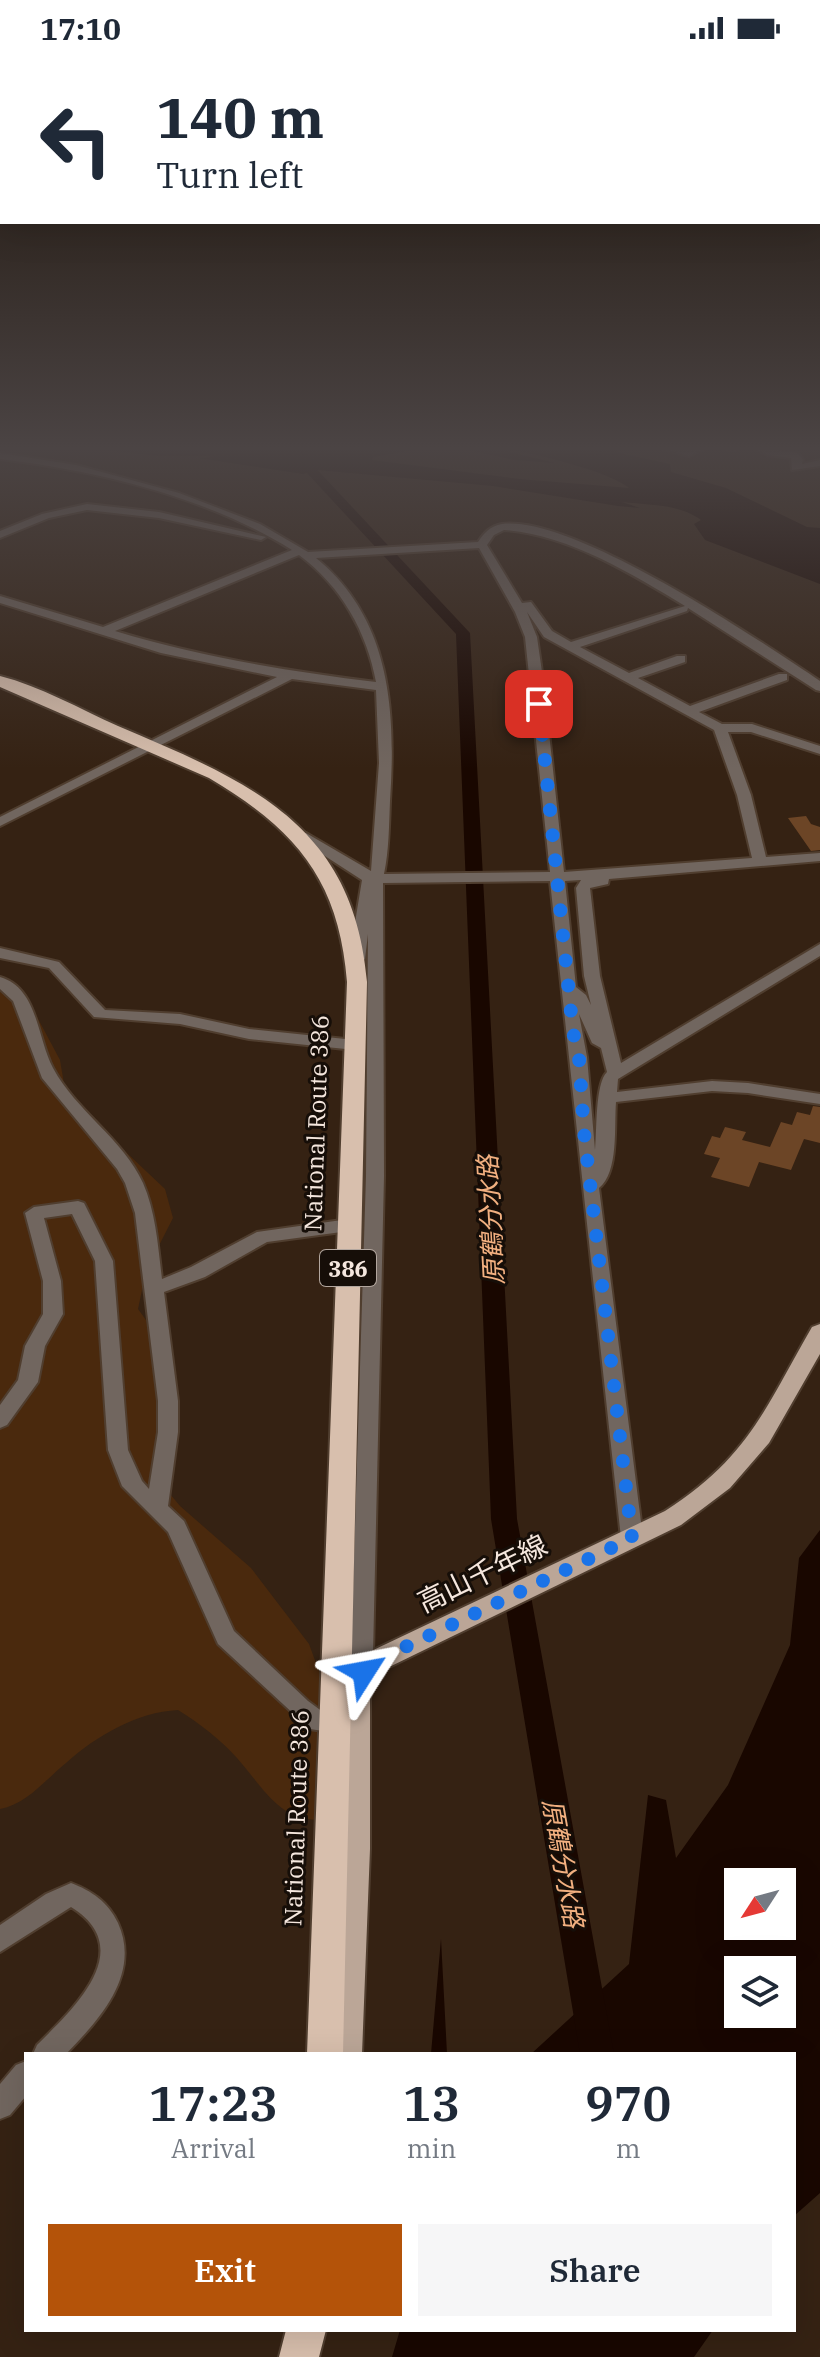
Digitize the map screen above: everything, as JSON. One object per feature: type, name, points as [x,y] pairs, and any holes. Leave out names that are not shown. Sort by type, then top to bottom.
[{"type":"highway","name":"National Route 386","points":[[0,681],[230,782],[273,811],[301,836],[335,885],[348,916],[357,959],[325,2052]]},
{"type":"highway","points":[[299,2357],[305,2332]]},
{"type":"main road","name":"高山千年線","points":[[369,1667],[700,1502],[736,1471],[786,1396],[820,1332]]},
{"type":"main road","points":[[347,2052],[355,1864],[357,1698],[369,1667]]},
{"type":"street","points":[[104,631],[302,554]]},
{"type":"street","points":[[307,554],[336,583],[363,622],[376,656],[387,718],[378,878],[357,959]]},
{"type":"street","points":[[485,554],[507,586],[531,637],[553,876],[579,1057],[625,1540]]},
{"type":"street","points":[[593,554],[680,598],[820,687]]},
{"type":"street","points":[[507,586],[525,601],[542,629],[720,728],[752,728],[820,750]]},
{"type":"street","points":[[0,599],[165,650],[288,676],[382,687]]},
{"type":"street","points":[[571,646],[683,609]]},
{"type":"street","points":[[628,678],[681,659]]},
{"type":"street","points":[[0,822],[288,676]]},
{"type":"street","points":[[689,711],[783,677]]},
{"type":"street","points":[[720,728],[744,795],[760,862]]},
{"type":"street","points":[[301,836],[378,878],[553,876],[820,857]]},
{"type":"street","points":[[592,1188],[602,1168],[606,1096],[614,1064],[592,976],[584,884],[681,873],[700,867]]},
{"type":"street","points":[[369,1667],[362,1654],[375,1176],[378,878]]},
{"type":"street","points":[[614,1064],[641,1058],[820,949]]},
{"type":"street","points":[[0,953],[54,965],[100,1014],[180,1019],[249,1034],[355,1045]]},
{"type":"street","points":[[0,982],[16,993],[21,1001],[50,1078],[124,1166],[134,1183],[144,1213],[168,1401],[168,1432],[157,1508]]},
{"type":"street","points":[[568,988],[580,998],[601,1046],[614,1064]]},
{"type":"street","points":[[606,1096],[712,1086],[820,1099]]},
{"type":"street","points":[[0,1420],[28,1382],[35,1346],[53,1314],[52,1281],[34,1213],[78,1207],[104,1261],[118,1450],[133,1486],[176,1527],[226,1637],[300,1708],[318,1722],[336,1723]]},
{"type":"street","points":[[153,1289],[198,1272],[263,1236],[349,1225]]},
{"type":"street","points":[[0,1940],[55,1902],[71,1895],[88,1902],[102,1918],[110,1935],[113,1963],[104,1986],[85,2016],[49,2052]]},
{"type":"street","points":[[0,2105],[24,2077]]},
{"type":"street","points":[[277,2357],[290,2357]]},
{"type":"shaded area","points":[[743,554],[820,554],[820,584]]},
{"type":"shaded area","points":[[0,991],[36,1015],[60,1060],[64,1084],[76,1105],[165,1189],[173,1218],[146,1271],[138,1309],[146,1320],[157,1371],[165,1488],[180,1506],[251,1568],[309,1644],[334,1712],[326,1819],[297,1816],[274,1802],[224,1744],[178,1710],[147,1715],[118,1727],[78,1753],[27,1797],[0,1809]]},
{"type":"shaded area","points":[[820,1530],[820,2193],[796,2214],[796,2052],[533,2052],[629,1964],[648,1795],[666,1800],[676,1858],[728,1785],[790,1645],[799,1558]]},
{"type":"shaded area","points":[[441,1939],[447,2052],[431,2052]]},
{"type":"shaded area","points":[[399,2332],[712,2332],[694,2357],[392,2357]]},
{"type":"building","points":[[806,816],[811,824],[820,827],[820,850],[811,851],[788,818]]},
{"type":"building","points":[[813,1106],[820,1107],[820,1143],[804,1139],[791,1170],[759,1162],[749,1187],[711,1177],[720,1158],[704,1154],[712,1136],[720,1138],[725,1127],[746,1132],[742,1140],[770,1147],[781,1122],[792,1125],[797,1112],[810,1115]]},
{"type":"waterway","name":"原鶴分水路","points":[[389,554],[463,633],[504,1519],[597,2052]]},
{"type":"route","points":[[364,1672],[374,1662],[632,1538],[584,1132],[579,1057],[566,972],[539,704]]}]
